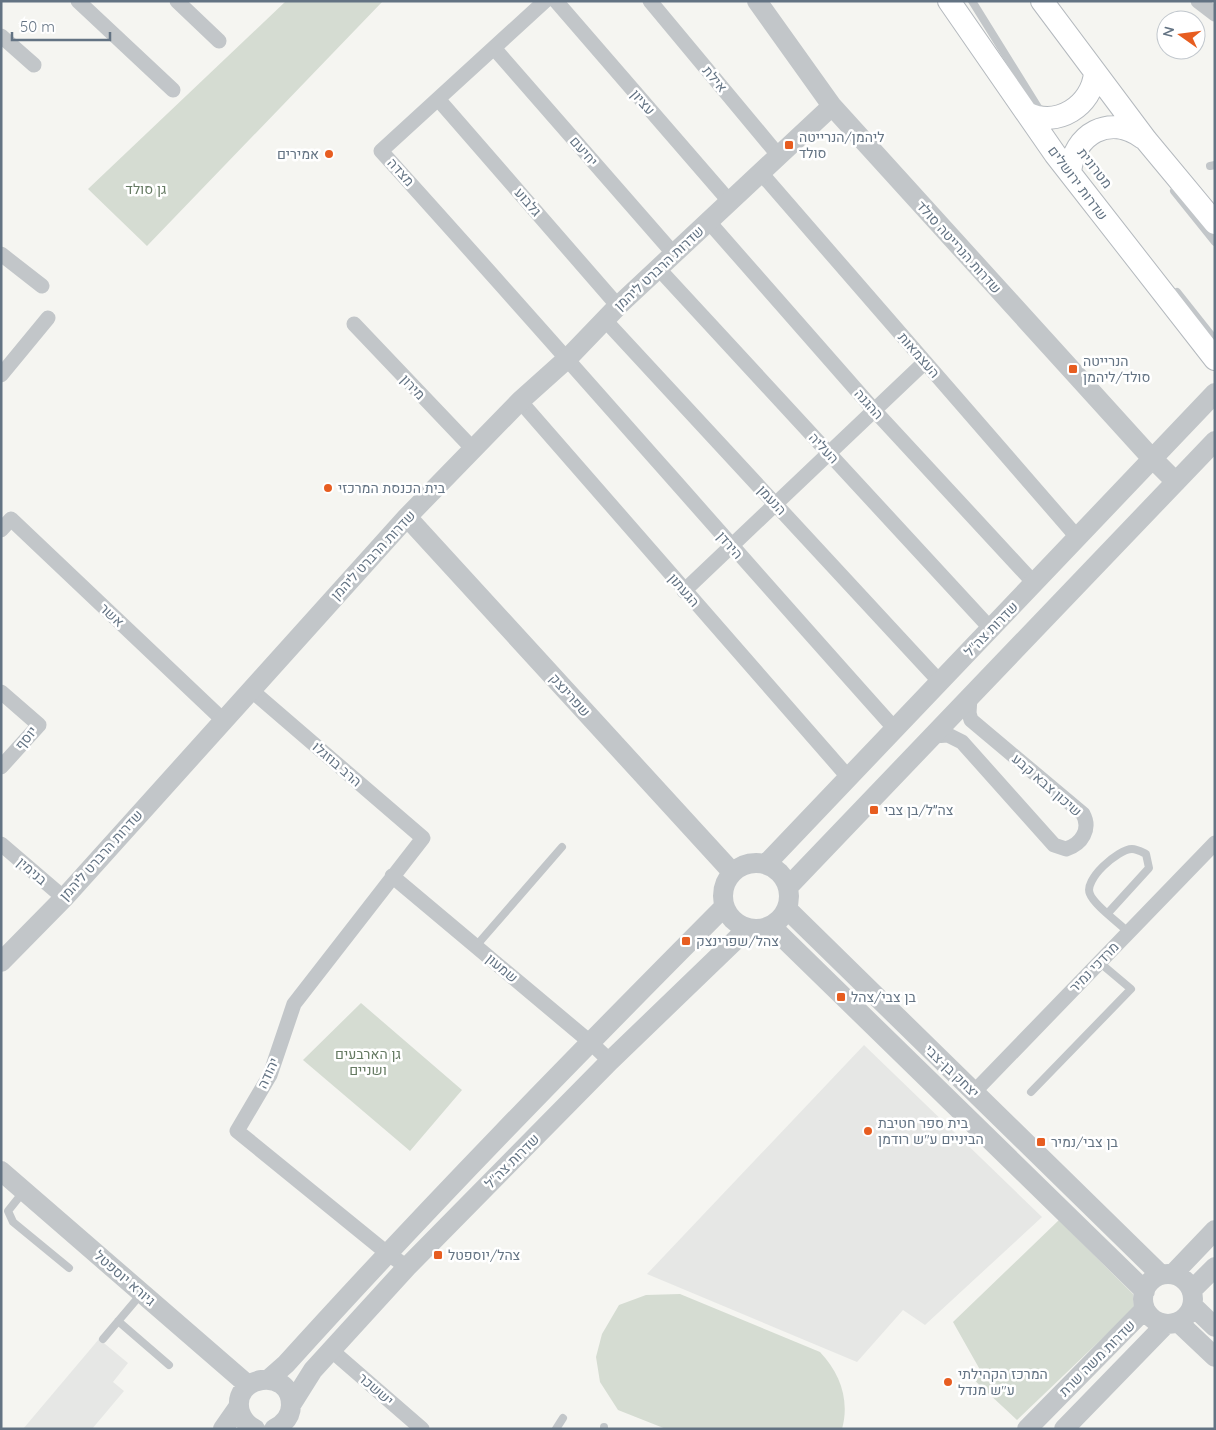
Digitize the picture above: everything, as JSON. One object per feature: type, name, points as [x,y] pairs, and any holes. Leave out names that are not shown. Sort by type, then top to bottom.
[{"type":"main road","name":"שדרות ירושלים","points":[[949,1],[1041,120],[1215,359]]},
{"type":"main road","points":[[1042,1],[1131,133],[1215,223]]},
{"type":"main road","points":[[1041,120],[1060,118],[1068,113],[1088,96],[1096,83]]},
{"type":"main road","points":[[1071,162],[1076,148],[1102,128],[1131,133]]},
{"type":"street","points":[[78,1],[173,90]]},
{"type":"street","points":[[177,1],[219,41]]},
{"type":"street","name":"מצדה","points":[[545,1],[381,151],[568,358]]},
{"type":"street","name":"עציון","points":[[556,1],[730,202]]},
{"type":"street","name":"אילת","points":[[650,1],[779,156]]},
{"type":"street","name":"שדרות הנרייטה סולד","points":[[756,1],[832,106],[1152,459],[1176,482]]},
{"type":"street","points":[[1198,1],[1215,14]]},
{"type":"street","points":[[1,36],[34,65]]},
{"type":"street","name":"יחיעם","points":[[494,48],[673,253]]},
{"type":"street","name":"גלבוע","points":[[438,99],[611,312]]},
{"type":"street","name":"שדרות הרברט ליהמן","points":[[1,962],[64,898],[407,517],[473,449],[520,401],[568,358],[611,312],[832,106]]},
{"type":"street","name":"העצמאות","points":[[762,173],[1077,537]]},
{"type":"street","name":"ההגנה","points":[[709,222],[874,410],[1034,583]]},
{"type":"street","points":[[1,254],[42,286]]},
{"type":"street","name":"העליה","points":[[658,268],[991,629]]},
{"type":"street","name":"הנעמן","points":[[611,312],[775,504],[940,682]]},
{"type":"street","points":[[1,375],[48,318]]},
{"type":"street","name":"מירון","points":[[354,324],[473,449]]},
{"type":"street","name":"הירדן","points":[[568,358],[730,546],[896,729]]},
{"type":"street","points":[[684,590],[925,362]]},
{"type":"street","name":"שדרות צה\"ל","points":[[766,864],[1215,393]]},
{"type":"street","name":"הגעתון","points":[[520,401],[849,778]]},
{"type":"street","points":[[788,887],[1215,441]]},
{"type":"street","name":"שפרינצק","points":[[407,517],[732,872]]},
{"type":"street","name":"אשר","points":[[4,520],[223,720]]},
{"type":"street","name":"הרב בוזגלו","points":[[251,690],[423,838]]},
{"type":"street","name":"יוסף","points":[[1,692],[39,725],[1,767]]},
{"type":"street","name":"שיכון צבא קבע","points":[[933,736],[948,735],[962,742],[1054,845],[1066,848],[1079,842],[1086,830],[1083,814],[971,720],[969,713],[970,697]]},
{"type":"street","name":"יהודה","points":[[407,1267],[387,1253],[237,1131],[270,1075],[294,1004],[423,838]]},
{"type":"street","name":"מרדכי נמיר","points":[[974,1092],[1215,843]]},
{"type":"street","name":"בנימין","points":[[1,844],[64,898]]},
{"type":"street","points":[[748,863],[766,864],[783,877],[788,887],[786,909],[777,922],[771,926],[763,929],[747,929],[729,917],[724,907],[723,888],[732,872],[748,863]]},
{"type":"street","name":"שמעון","points":[[392,876],[590,1042],[610,1061]]},
{"type":"street","name":"שדרות צה\"ל","points":[[269,1379],[286,1364],[387,1253],[590,1042],[724,907]]},
{"type":"street","name":"יצחק בן-צבי","points":[[786,909],[974,1092],[1167,1275]]},
{"type":"street","name":"יצחק בן-צבי","points":[[771,926],[1145,1300]]},
{"type":"street","name":"שדרות צה\"ל","points":[[274,1429],[284,1423],[289,1416],[291,1405],[300,1387],[407,1267],[610,1061],[747,929]]},
{"type":"street","name":"גיורא יוספטל","points":[[1,1172],[248,1385]]},
{"type":"street","points":[[1215,1230],[1167,1275],[1151,1281],[1145,1300],[1154,1320],[1172,1323],[1215,1357]]},
{"type":"street","points":[[1172,1323],[1185,1318],[1192,1298],[1215,1267]]},
{"type":"street","points":[[1167,1275],[1184,1280],[1192,1298],[1215,1327]]},
{"type":"street","name":"שדרות משה שרת","points":[[1027,1429],[1145,1300]]},
{"type":"street","name":"שדרות משה שרת","points":[[1064,1429],[1172,1323]]},
{"type":"street","name":"יששכר","points":[[331,1350],[422,1429]]},
{"type":"street","points":[[223,1429],[239,1406],[242,1392],[254,1381],[269,1379],[282,1385],[288,1391],[291,1405]]},
{"type":"street","points":[[239,1406],[241,1416],[246,1423],[256,1429]]},
{"type":"lane","points":[[972,1],[1041,120]]},
{"type":"lane","points":[[1032,1],[1096,83]]},
{"type":"lane","points":[[1166,181],[1215,242]]},
{"type":"lane","points":[[1173,287],[1215,340]]},
{"type":"lane","points":[[476,946],[562,847]]},
{"type":"lane","points":[[1108,913],[1149,868],[1146,854],[1139,850],[1122,851],[1102,868],[1090,883],[1090,895],[1108,913],[1128,932]]},
{"type":"lane","points":[[1031,1092],[1131,989],[1100,962]]},
{"type":"lane","points":[[24,1191],[8,1211],[13,1222],[69,1268]]},
{"type":"lane","points":[[103,1339],[142,1293]]},
{"type":"lane","points":[[118,1321],[169,1365]]},
{"type":"lane","points":[[556,1429],[564,1418]]},
{"type":"shaded area","name":"בית ספר חטיבת הביניים ע\"ש רודמן","points":[[864,1045],[1042,1217],[925,1325],[903,1310],[857,1362],[647,1274]]},
{"type":"shaded area","points":[[99,1339],[128,1363],[113,1382],[124,1391],[92,1429],[23,1429]]},
{"type":"green space","name":"גן סולד","points":[[286,1],[383,1],[147,246],[88,189]]},
{"type":"green space","name":"גן הארבעים ושניים","points":[[361,1003],[462,1090],[410,1151],[303,1060]]},
{"type":"green space","points":[[1059,1220],[1133,1294],[1134,1308],[1017,1420],[972,1378],[979,1368],[953,1322]]},
{"type":"green space","points":[[680,1294],[820,1352],[833,1369],[842,1388],[845,1408],[842,1429],[666,1429],[618,1410],[600,1382],[596,1357],[602,1334],[619,1305],[646,1295]]},
{"type":"place","name":"ליהמן/הנרייטה סולד","points":[[789,145]]},
{"type":"place","name":"אמירים","points":[[329,154]]},
{"type":"place","name":"הנרייטה סולד/ליהמן","points":[[1073,369]]},
{"type":"place","name":"בית הכנסת המרכזי","points":[[328,488]]},
{"type":"place","name":"צה״ל/בן צבי","points":[[874,810]]},
{"type":"place","name":"צהל/שפרינצק","points":[[686,941]]},
{"type":"place","name":"בן צבי/צהל","points":[[841,997]]},
{"type":"place","name":"בית ספר חטיבת הביניים ע\"ש רודמן","points":[[868,1131]]},
{"type":"place","name":"בן צבי/נמיר","points":[[1041,1142]]},
{"type":"place","name":"צהל/יוספטל","points":[[438,1255]]},
{"type":"place","name":"המרכז הקהילתי ע\"ש מנדל","points":[[948,1382]]}]
